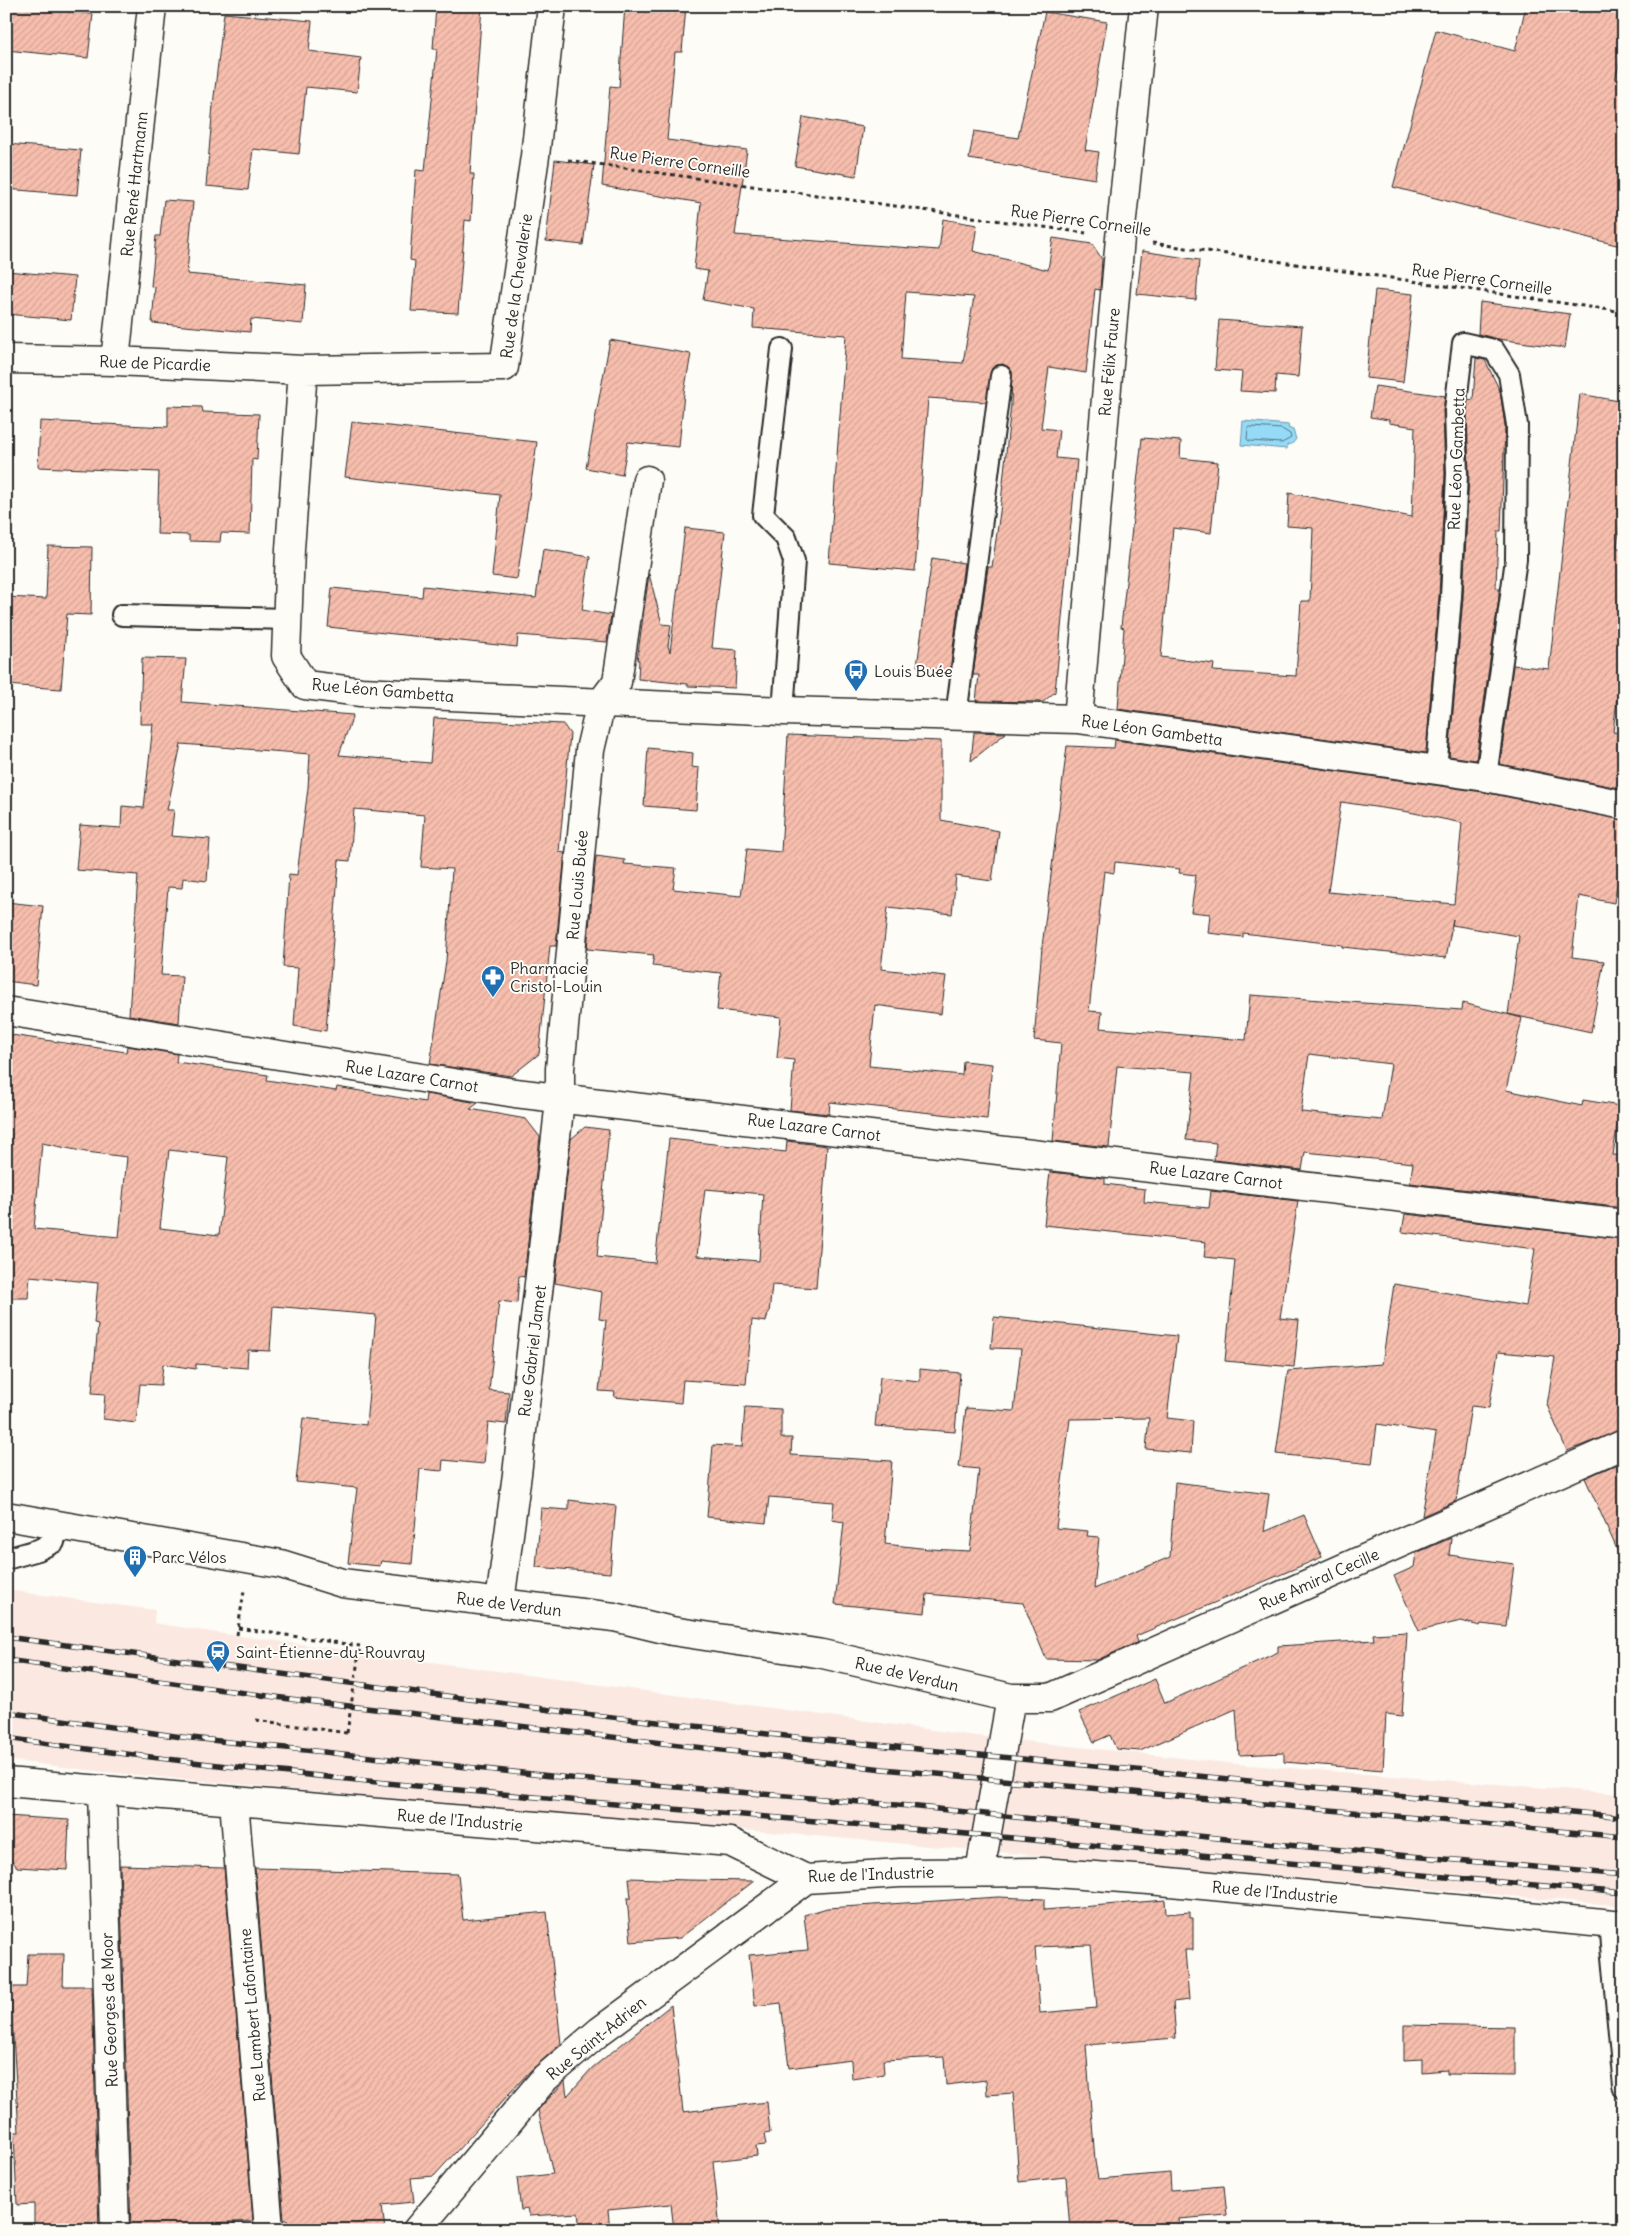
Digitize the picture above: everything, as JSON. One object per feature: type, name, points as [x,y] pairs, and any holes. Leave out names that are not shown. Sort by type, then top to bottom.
[{"type":"street","name":"Rue René Hartmann","points":[[115,361],[152,6]]},
{"type":"street","name":"Rue de la Chevalerie","points":[[303,370],[504,367],[535,156],[552,6]]},
{"type":"street","name":"Rue Félix Faure","points":[[1078,719],[1120,238],[1144,6]]},
{"type":"street","name":"Rue de Picardie","points":[[6,359],[115,361],[303,370]]},
{"type":"street","name":"Rue Léon Gambetta","points":[[303,370],[290,549],[286,656],[305,685],[361,692],[601,703],[783,711],[1078,719],[1486,777],[1624,805]]},
{"type":"street","points":[[601,703],[616,682],[647,480]]},
{"type":"street","name":"Rue Louis Buée","points":[[560,1099],[560,1069],[590,750],[601,703]]},
{"type":"street","name":"Rue Lazare Carnot","points":[[6,1012],[560,1099],[606,1102],[1624,1224]]},
{"type":"street","name":"Rue Gabriel Jamet","points":[[500,1602],[526,1399],[560,1099]]},
{"type":"street","name":"Rue Amiral Cecille","points":[[1011,1698],[1050,1698],[1624,1444]]},
{"type":"street","name":"Rue de Verdun","points":[[6,1516],[281,1564],[342,1582],[614,1617],[672,1630],[823,1654],[1011,1698]]},
{"type":"street","points":[[980,1871],[1011,1698]]},
{"type":"street","name":"Rue de l'Industrie","points":[[6,1782],[730,1842],[806,1879],[980,1871],[1042,1872],[1149,1880],[1616,1924]]},
{"type":"street","name":"Rue Georges de Moor","points":[[102,1790],[115,2230]]},
{"type":"street","name":"Rue Lambert Lafontaine","points":[[234,1801],[269,2230]]},
{"type":"street","name":"Rue Saint-Adrien","points":[[417,2230],[545,2078],[600,2031],[806,1879]]},
{"type":"lane","name":"Rue Léon Gambetta","points":[[1436,770],[1451,597],[1457,474],[1455,411],[1464,343],[1494,350],[1509,374],[1517,425],[1516,559],[1486,777]]},
{"type":"lane","points":[[782,349],[762,514],[786,538],[794,561],[783,711]]},
{"type":"lane","points":[[956,716],[1001,376]]},
{"type":"lane","points":[[122,615],[288,619]]},
{"type":"lane","points":[[6,1559],[38,1550],[54,1542],[58,1525]]},
{"type":"lane","points":[[1616,1924],[1624,2087]]},
{"type":"path","name":"Rue Pierre Corneille","points":[[535,156],[673,173],[1624,312]]},
{"type":"path","points":[[237,1635],[249,1558]]},
{"type":"path","points":[[238,1628],[360,1646],[347,1734],[256,1720]]},
{"type":"shaded area","points":[[6,1590],[155,1610],[154,1623],[218,1633],[969,1735],[1237,1764],[1624,1794],[1624,1906],[571,1815],[104,1772],[6,1760]]},
{"type":"water","points":[[1243,421],[1289,425],[1288,428],[1293,430],[1296,439],[1292,444],[1287,445],[1287,449],[1241,445]]},
{"type":"building","points":[[6,6],[93,14],[88,58],[6,50]]},
{"type":"building","points":[[436,6],[482,6],[470,174],[474,174],[471,221],[465,220],[458,313],[411,311],[415,261],[410,260],[416,170],[425,171],[437,49],[433,49]]},
{"type":"building","points":[[625,6],[686,6],[682,52],[675,52],[667,140],[747,150],[735,235],[939,250],[943,219],[977,225],[973,251],[1048,270],[1053,238],[1092,244],[1102,259],[1100,290],[1095,289],[1086,373],[1049,367],[1041,428],[1059,430],[1056,458],[1077,460],[1055,692],[1043,702],[976,701],[979,675],[973,675],[988,567],[992,567],[1000,512],[1011,404],[1012,371],[1003,364],[992,368],[986,402],[928,398],[915,571],[829,563],[846,335],[753,328],[754,309],[703,300],[708,271],[694,269],[701,203],[602,186],[610,86],[619,87]],"holes":[[[906,292],[974,297],[963,363],[901,359]]]},
{"type":"building","points":[[1526,6],[1624,6],[1624,48],[1615,79],[1624,81],[1624,247],[1393,187],[1436,30],[1515,51]]},
{"type":"building","points":[[1045,12],[1107,22],[1085,150],[1099,152],[1095,179],[969,159],[974,131],[1018,138]]},
{"type":"building","points":[[224,13],[312,21],[309,51],[361,58],[357,92],[306,87],[299,154],[253,149],[248,190],[206,186]]},
{"type":"building","points":[[803,117],[863,127],[856,176],[795,166]]},
{"type":"building","points":[[6,144],[81,150],[77,195],[6,189]]},
{"type":"building","points":[[555,160],[594,165],[583,245],[546,241]]},
{"type":"building","points":[[164,200],[193,202],[187,274],[306,285],[303,324],[251,319],[250,332],[152,323],[155,287],[151,286],[156,236],[160,236]]},
{"type":"building","points":[[1142,251],[1199,260],[1196,300],[1137,294]]},
{"type":"building","points":[[6,271],[75,277],[71,320],[6,314]]},
{"type":"building","points":[[1375,290],[1413,294],[1403,382],[1366,378]]},
{"type":"building","points":[[1480,302],[1570,314],[1565,348],[1498,339],[1478,334]]},
{"type":"building","points":[[1219,320],[1302,326],[1298,377],[1276,375],[1275,393],[1240,391],[1242,372],[1215,370]]},
{"type":"building","points":[[610,340],[691,354],[684,393],[679,447],[628,442],[622,475],[586,468]]},
{"type":"building","points":[[1476,358],[1485,360],[1500,391],[1505,426],[1501,531],[1498,531],[1496,587],[1499,588],[1499,597],[1476,760],[1449,756],[1463,598],[1469,475],[1467,412],[1468,399],[1473,400]]},
{"type":"building","points":[[1375,386],[1445,396],[1443,411],[1445,474],[1439,596],[1426,753],[1118,709],[1124,628],[1121,627],[1142,438],[1181,441],[1180,458],[1218,462],[1211,533],[1173,528],[1161,657],[1214,664],[1213,671],[1296,676],[1301,601],[1310,601],[1313,528],[1287,526],[1289,493],[1412,517],[1415,427],[1389,423],[1389,420],[1370,417]]},
{"type":"building","points":[[1580,394],[1619,401],[1616,418],[1624,419],[1624,466],[1620,494],[1623,494],[1617,548],[1624,548],[1624,644],[1613,732],[1624,733],[1624,789],[1500,764],[1513,665],[1549,669]]},
{"type":"building","points":[[168,406],[202,407],[203,412],[259,414],[257,460],[252,459],[250,534],[221,533],[220,542],[189,541],[189,535],[157,534],[159,472],[38,467],[40,421],[168,427]]},
{"type":"building","points":[[352,422],[537,442],[517,579],[492,576],[500,495],[345,477]]},
{"type":"building","points":[[685,528],[725,532],[712,648],[737,650],[735,688],[688,686],[688,684],[638,679],[639,660],[637,660],[649,574],[662,624],[671,625],[668,646],[670,652]]},
{"type":"building","points":[[48,546],[92,547],[91,615],[67,614],[61,689],[6,685],[6,597],[46,599]]},
{"type":"building","points":[[543,549],[590,557],[582,610],[611,615],[607,642],[518,635],[517,647],[328,627],[332,588],[422,597],[423,586],[536,598]]},
{"type":"building","points":[[932,558],[964,563],[950,671],[917,666]]},
{"type":"building","points":[[142,658],[186,659],[182,702],[353,715],[339,755],[430,763],[434,718],[563,724],[570,734],[559,852],[565,853],[556,946],[550,946],[539,1054],[511,1076],[430,1064],[446,961],[452,869],[421,867],[425,815],[354,809],[350,861],[339,860],[326,1031],[294,1026],[298,968],[283,967],[289,874],[297,875],[308,788],[310,754],[181,744],[167,810],[174,810],[171,836],[210,839],[207,881],[183,878],[182,888],[168,887],[161,975],[182,976],[179,1023],[129,1015],[138,875],[76,870],[80,825],[121,828],[122,806],[144,808],[153,724],[140,724]]},
{"type":"building","points":[[974,732],[1006,733],[971,761]]},
{"type":"building","points":[[788,735],[941,741],[941,820],[999,831],[992,881],[956,876],[952,914],[888,907],[881,969],[946,976],[941,1014],[875,1005],[869,1066],[962,1075],[963,1061],[992,1064],[987,1119],[830,1102],[829,1114],[790,1110],[794,1060],[777,1058],[781,1017],[717,1010],[721,973],[652,966],[654,955],[587,949],[596,856],[625,860],[624,864],[676,868],[673,889],[741,896],[747,849],[781,852]]},
{"type":"building","points":[[1115,740],[1483,792],[1624,820],[1624,847],[1614,903],[1579,896],[1572,957],[1604,961],[1591,1032],[1508,1014],[1519,936],[1452,925],[1453,919],[1446,958],[1342,947],[1342,945],[1243,933],[1243,937],[1208,933],[1210,914],[1191,912],[1196,875],[1179,873],[1180,869],[1115,862],[1114,873],[1104,871],[1089,1011],[1102,1012],[1100,1028],[1246,1040],[1250,995],[1462,1010],[1463,1003],[1522,1018],[1506,1090],[1582,1106],[1583,1100],[1620,1106],[1613,1155],[1624,1156],[1624,1208],[1410,1183],[1413,1163],[1305,1152],[1302,1170],[1214,1160],[1216,1143],[1186,1140],[1194,1072],[1117,1066],[1109,1147],[1053,1141],[1061,1043],[1034,1040],[1042,947],[1067,746],[1114,748]],"holes":[[[1341,802],[1409,812],[1462,823],[1454,904],[1328,892]],[[1309,1054],[1391,1064],[1382,1120],[1301,1112]]]},
{"type":"building","points":[[648,748],[693,753],[692,767],[699,768],[696,810],[644,806]]},
{"type":"building","points":[[6,902],[43,906],[36,985],[6,981]]},
{"type":"building","points":[[11,1035],[126,1052],[127,1046],[177,1054],[176,1062],[268,1075],[267,1080],[336,1091],[337,1087],[425,1102],[426,1094],[478,1103],[470,1109],[526,1119],[540,1137],[524,1277],[519,1276],[517,1303],[499,1301],[489,1390],[509,1392],[506,1424],[488,1422],[484,1464],[443,1460],[442,1471],[420,1469],[412,1564],[381,1561],[380,1566],[348,1563],[357,1488],[296,1482],[303,1418],[366,1425],[376,1315],[273,1306],[270,1351],[248,1350],[247,1368],[196,1364],[196,1369],[163,1364],[161,1385],[140,1384],[136,1423],[103,1419],[105,1394],[92,1393],[98,1324],[94,1323],[98,1283],[30,1276],[28,1298],[6,1298],[6,1089]],"holes":[[[42,1143],[86,1152],[127,1157],[119,1237],[34,1229]],[[169,1150],[228,1157],[219,1235],[160,1228]]]},
{"type":"building","points":[[585,1127],[609,1130],[597,1257],[655,1263],[669,1139],[786,1152],[787,1141],[827,1146],[816,1288],[772,1285],[769,1313],[766,1322],[752,1320],[746,1384],[683,1380],[681,1403],[614,1397],[615,1392],[599,1391],[606,1320],[599,1319],[602,1292],[555,1283],[571,1139]],"holes":[[[705,1189],[763,1194],[759,1261],[697,1256]]]},
{"type":"building","points":[[1050,1172],[1105,1178],[1105,1184],[1145,1189],[1144,1202],[1209,1208],[1211,1191],[1298,1201],[1280,1318],[1299,1320],[1294,1367],[1225,1361],[1235,1260],[1204,1257],[1206,1242],[1044,1225]]},
{"type":"building","points":[[1405,1214],[1624,1239],[1624,1429],[1567,1451],[1547,1405],[1555,1357],[1498,1352],[1489,1408],[1471,1406],[1456,1501],[1422,1516],[1436,1433],[1377,1424],[1372,1464],[1276,1454],[1288,1371],[1382,1364],[1394,1284],[1526,1306],[1535,1249],[1402,1232]]},
{"type":"building","points":[[994,1317],[1177,1336],[1167,1418],[1193,1421],[1191,1453],[1146,1449],[1149,1418],[1070,1419],[1056,1528],[1088,1531],[1087,1536],[1099,1537],[1094,1589],[1170,1557],[1175,1482],[1269,1494],[1264,1532],[1304,1515],[1322,1557],[1136,1636],[1138,1642],[1097,1660],[1046,1659],[1023,1603],[927,1594],[925,1613],[835,1604],[844,1522],[832,1520],[834,1502],[769,1497],[766,1523],[707,1517],[713,1445],[742,1447],[745,1407],[781,1409],[781,1438],[792,1438],[791,1455],[892,1461],[885,1544],[970,1551],[979,1469],[959,1467],[966,1408],[1014,1411],[1021,1349],[991,1348]]},
{"type":"building","points":[[920,1369],[960,1373],[955,1432],[875,1426],[880,1377],[920,1381]]},
{"type":"building","points":[[1624,1461],[1624,1565],[1585,1478]]},
{"type":"building","points":[[569,1500],[616,1506],[610,1573],[536,1567],[541,1508],[569,1510]]},
{"type":"building","points":[[1451,1538],[1449,1555],[1514,1564],[1506,1627],[1481,1624],[1480,1626],[1461,1621],[1419,1631],[1394,1576],[1414,1567],[1416,1553]]},
{"type":"building","points":[[1407,1632],[1402,1716],[1386,1714],[1383,1770],[1284,1762],[1284,1753],[1239,1755],[1236,1709],[1140,1751],[1116,1749],[1110,1735],[1094,1742],[1079,1712],[1155,1679],[1165,1703],[1278,1652],[1278,1646],[1374,1640],[1373,1634]]},
{"type":"building","points":[[6,1816],[69,1820],[67,1870],[17,1867],[6,1853]]},
{"type":"building","points":[[120,1865],[224,1868],[253,2221],[213,2223],[213,2230],[131,2230]]},
{"type":"building","points":[[255,1868],[458,1874],[463,1920],[547,1912],[561,2044],[530,2071],[434,2176],[411,2178],[414,2202],[382,2205],[385,2230],[288,2230],[287,2220],[284,2220]]},
{"type":"building","points":[[629,1878],[754,1881],[680,1938],[631,1942],[627,1898],[631,1898]]},
{"type":"building","points":[[998,1897],[1044,1899],[1044,1910],[1165,1900],[1166,1914],[1190,1912],[1190,1918],[1193,1918],[1193,1950],[1185,1950],[1189,2000],[1173,2002],[1176,2038],[1086,2045],[1095,2161],[1098,2179],[1170,2173],[1171,2190],[1224,2186],[1227,2215],[1179,2219],[1180,2230],[1070,2230],[1066,2177],[1019,2182],[1013,2093],[987,2095],[986,2080],[946,2085],[944,2057],[883,2060],[884,2074],[852,2079],[851,2060],[789,2068],[781,2003],[755,2006],[749,1955],[808,1950],[804,1915],[827,1908]],"holes":[[[1091,1945],[1097,2008],[1040,2013],[1035,1947]]]},
{"type":"building","points":[[28,1954],[64,1954],[63,1986],[92,1986],[99,2230],[34,2230],[34,2204],[17,2205],[14,2132],[19,2132],[10,1987],[26,1987]]},
{"type":"building","points":[[671,2005],[683,2112],[767,2102],[770,2133],[764,2134],[766,2145],[756,2146],[757,2156],[713,2161],[720,2230],[674,2230],[671,2204],[608,2210],[610,2230],[580,2230],[578,2213],[529,2216],[527,2209],[521,2210],[517,2178],[553,2174],[538,2110],[565,2081],[567,2096],[592,2068]]},
{"type":"building","points":[[1404,2025],[1515,2027],[1515,2075],[1447,2074],[1447,2070],[1422,2072],[1422,2059],[1404,2060]]},
{"type":"railway","points":[[6,1637],[566,1712],[814,1739],[1624,1817]]},
{"type":"railway","points":[[6,1660],[290,1699],[883,1769],[1624,1837]]},
{"type":"railway","points":[[6,1712],[182,1737],[579,1779],[909,1806],[1275,1844],[1624,1875]]},
{"type":"railway","points":[[6,1738],[229,1766],[564,1800],[1624,1893]]},
{"type":"place","name":"Louis Buée","points":[[856,692]]},
{"type":"place","name":"Pharmacie Cristol-Louin","points":[[493,998]]},
{"type":"place","name":"Parc Vélos","points":[[135,1578]]},
{"type":"place","name":"Saint-Étienne-du-Rouvray","points":[[218,1673]]}]
